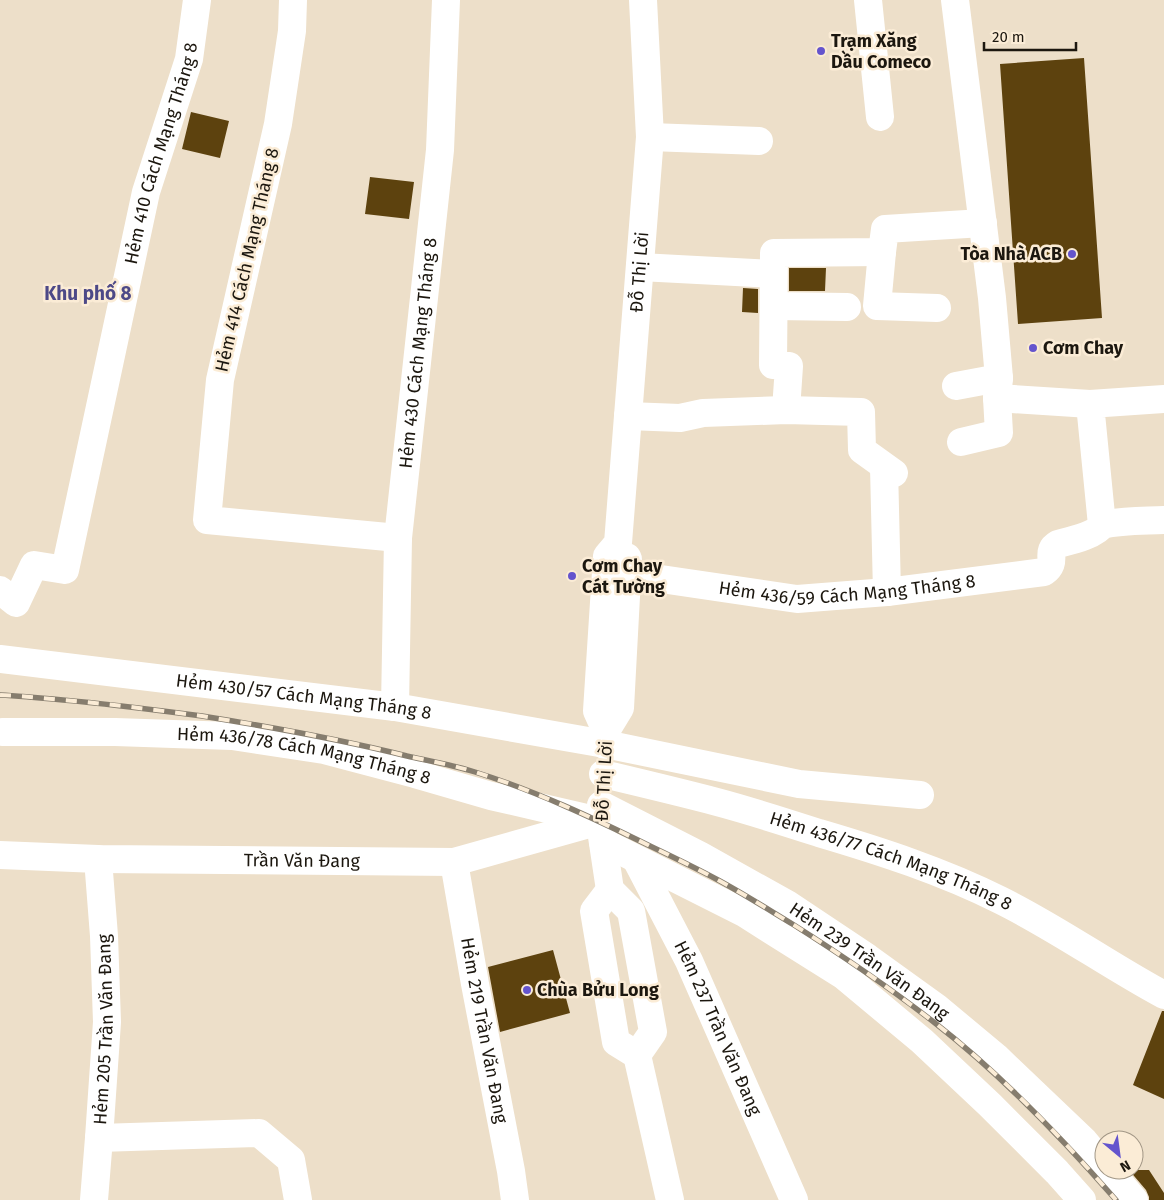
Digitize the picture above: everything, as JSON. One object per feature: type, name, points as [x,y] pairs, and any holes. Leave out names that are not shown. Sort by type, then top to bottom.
[{"type":"street","name":"Hẻm 410 Cách Mạng Tháng 8","points":[[2,597],[16,603],[34,565],[65,570],[146,192],[189,59],[197,0]]},
{"type":"street","name":"Hẻm 414 Cách Mạng Tháng 8","points":[[293,0],[292,31],[278,124],[220,380],[207,520],[398,538]]},
{"type":"street","name":"Hẻm 430 Cách Mạng Tháng 8","points":[[395,707],[398,538],[440,150],[446,0]]},
{"type":"street","name":"Đỗ Thị Lời","points":[[606,737],[597,711],[607,556],[618,543],[650,137],[643,0]]},
{"type":"street","points":[[868,0],[880,117]]},
{"type":"street","points":[[955,0],[992,298],[998,388],[998,434],[961,442]]},
{"type":"street","points":[[650,137],[759,141]]},
{"type":"street","points":[[937,308],[877,306],[885,229],[983,223]]},
{"type":"street","points":[[786,410],[789,366],[773,365],[774,253],[882,252]]},
{"type":"street","points":[[640,267],[774,274]]},
{"type":"street","points":[[774,306],[847,307]]},
{"type":"street","points":[[956,386],[998,388],[1090,404],[1164,399]]},
{"type":"street","points":[[1090,404],[1102,525],[1164,520]]},
{"type":"street","points":[[628,416],[680,418],[703,412],[786,410],[861,412],[862,450],[889,470],[887,592]]},
{"type":"street","name":"Hẻm 436/59 Cách Mạng Tháng 8","points":[[627,574],[797,599],[887,592],[1044,572],[1050,568],[1052,562],[1051,551],[1054,546],[1091,534],[1100,529],[1102,525]]},
{"type":"street","name":"Đỗ Thị Lời","points":[[610,890],[601,823],[606,737],[620,708],[628,559],[618,543]]},
{"type":"street","name":"Hẻm 430/57 Cách Mạng Tháng 8","points":[[0,660],[395,707],[606,737]]},
{"type":"street","name":"Hẻm 436/78 Cách Mạng Tháng 8","points":[[2,732],[115,732],[232,736],[324,750],[406,771],[491,796],[601,823]]},
{"type":"street","points":[[606,737],[799,784],[920,795]]},
{"type":"street","name":"Hẻm 436/77 Cách Mạng Tháng 8","points":[[603,774],[661,787],[755,813],[896,857],[948,877],[999,900],[1051,927],[1101,959],[1163,994]]},
{"type":"street","name":"Hẻm 239 Trần Văn Đang","points":[[601,823],[636,859],[744,913],[844,976],[922,1041],[990,1105],[1082,1200]]},
{"type":"street","name":"Hẻm 239 Trần Văn Đang","points":[[601,823],[701,856],[787,904],[868,958],[936,1007],[996,1057],[1094,1154]]},
{"type":"street","name":"Trần Văn Ðang","points":[[0,855],[98,859],[454,862],[601,823]]},
{"type":"street","name":"Hẻm 205 Trần Văn Ðang","points":[[94,1200],[107,1022],[104,936],[98,859]]},
{"type":"street","name":"Hẻm 237 Trần Văn Đang","points":[[636,859],[689,960],[794,1200]]},
{"type":"street","name":"Hẻm 219 Trần Văn Ðang","points":[[454,862],[515,1200]]},
{"type":"street","points":[[637,1055],[653,1032],[631,912],[610,890],[594,911],[616,1042],[637,1055],[670,1200]]},
{"type":"street","points":[[99,1138],[259,1133],[291,1160],[298,1200]]},
{"type":"street","points":[[1117,1180],[1134,1200]]},
{"type":"building","points":[[1084,58],[1102,318],[1018,324],[1000,64]]},
{"type":"building","points":[[191,112],[229,121],[220,158],[182,149]]},
{"type":"building","points":[[370,177],[414,182],[409,219],[365,214]]},
{"type":"building","points":[[789,268],[826,268],[825,291],[789,291]]},
{"type":"building","points":[[743,288],[758,289],[758,313],[742,312]]},
{"type":"building","name":"Chùa Bửu Long","points":[[553,950],[570,1013],[500,1032],[488,967]]},
{"type":"building","points":[[1162,1011],[1164,1011],[1164,1099],[1133,1085]]},
{"type":"building","points":[[1144,1170],[1149,1170],[1164,1193],[1164,1200],[1149,1200],[1146,1190],[1138,1180],[1144,1180]]},
{"type":"railway","points":[[0,695],[98,703],[202,716],[330,739],[441,763],[498,779],[586,815],[737,891],[794,925],[901,997],[960,1043],[1007,1085],[1074,1153],[1116,1200]]},
{"type":"place","name":"Trạm Xăng Dầu Comeco","points":[[821,51]]},
{"type":"place","name":"Tòa Nhà ACB","points":[[1072,254]]},
{"type":"place","name":"Cơm Chay","points":[[1033,348]]},
{"type":"place","name":"Cơm Chay Cát Tường","points":[[572,576]]},
{"type":"place","name":"Chùa Bửu Long","points":[[527,990]]},
{"type":"district","name":"Khu phố 8","points":[[88,293]]}]
